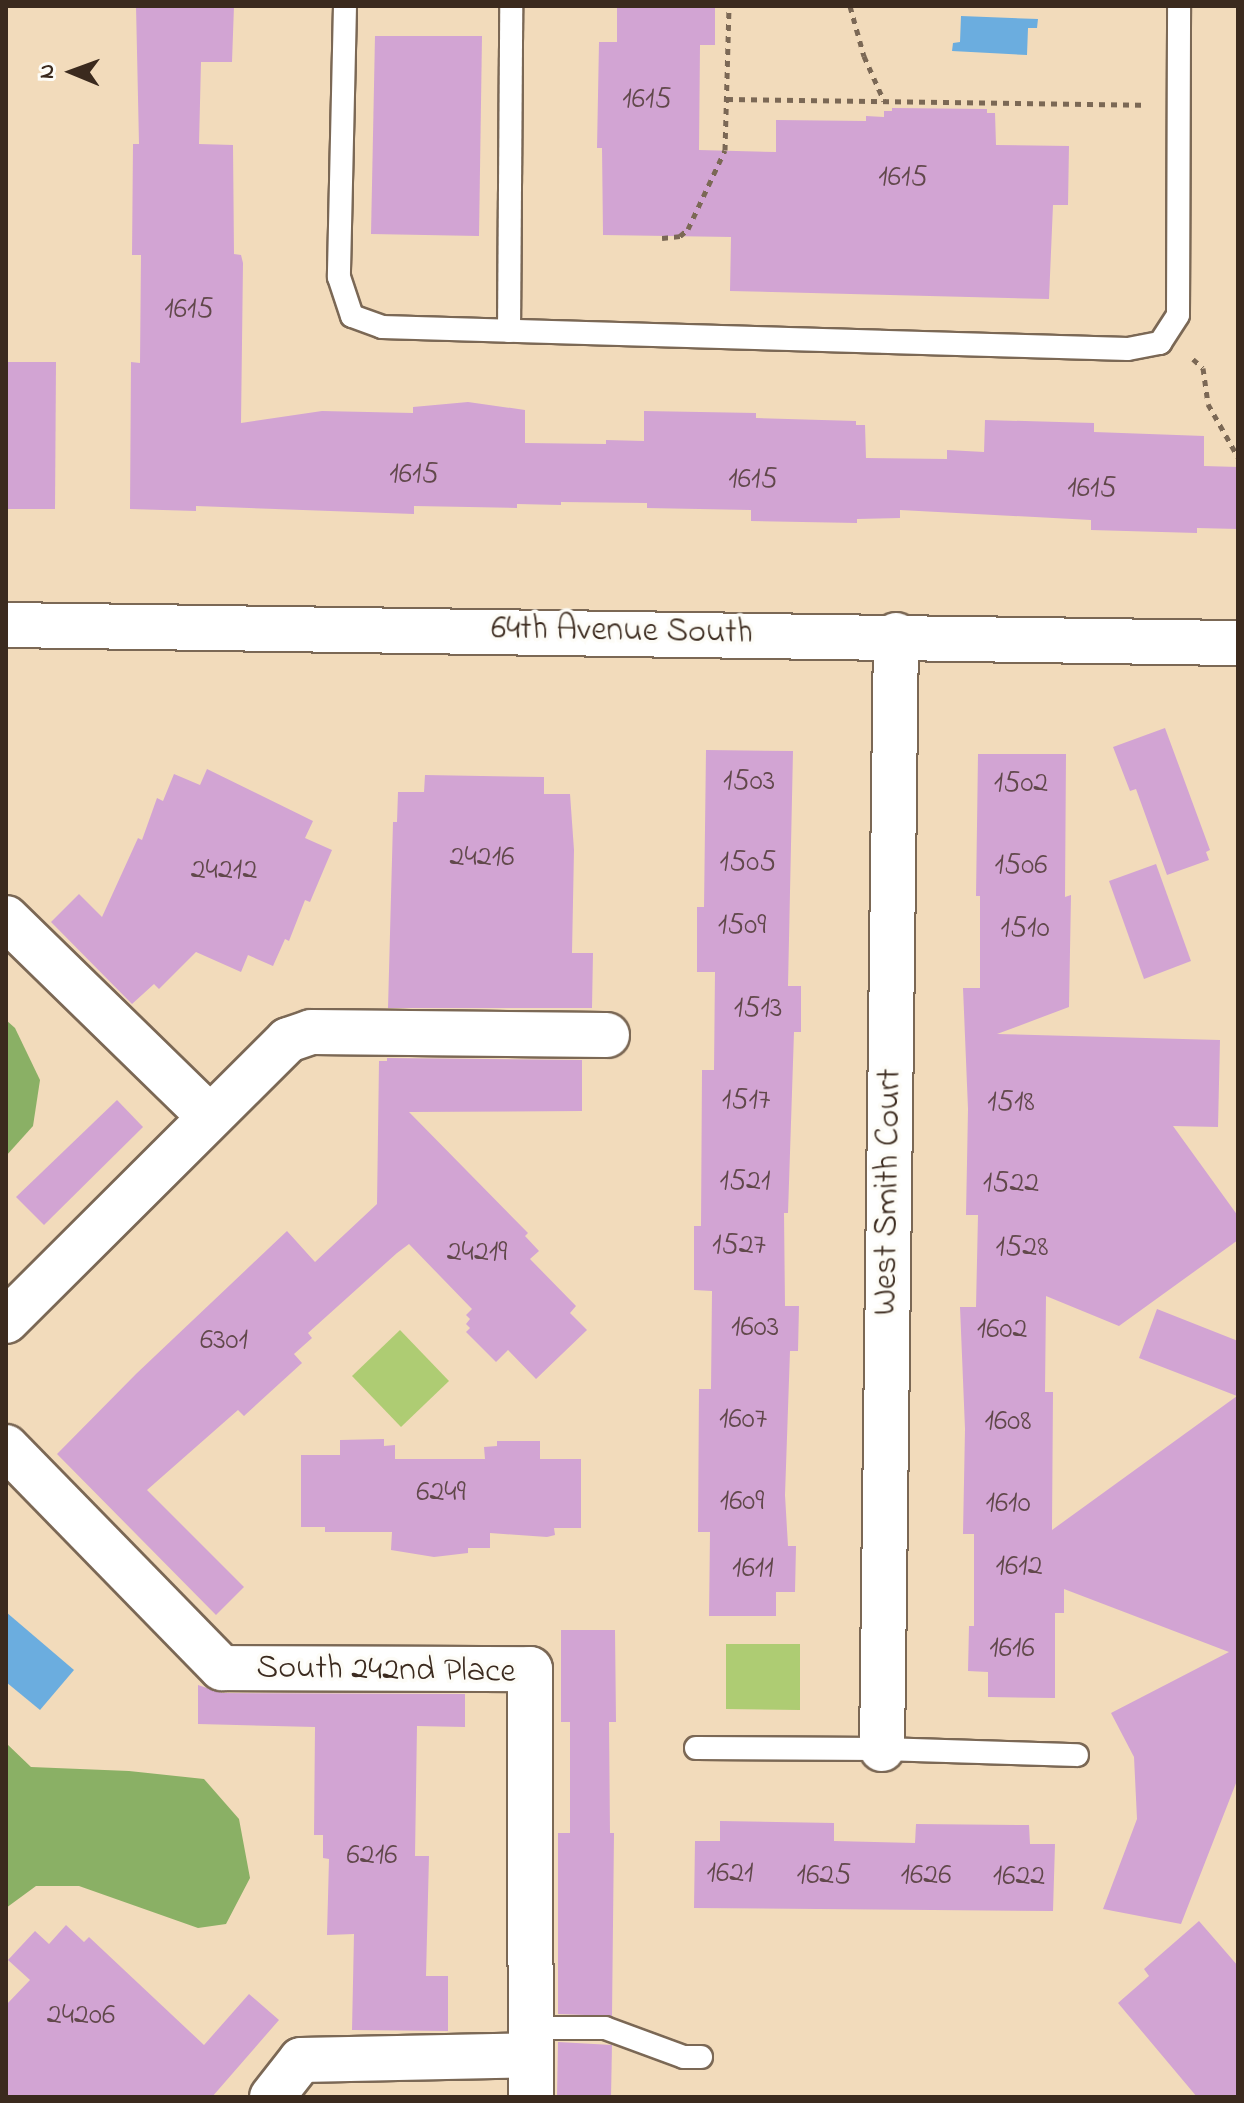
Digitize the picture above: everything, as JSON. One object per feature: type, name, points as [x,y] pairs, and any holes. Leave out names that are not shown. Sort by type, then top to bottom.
[{"type":"street","name":"64th Avenue South","points":[[6,625],[896,635],[1238,643]]},
{"type":"street","name":"West Smith Court","points":[[882,1749],[896,635]]},
{"type":"street","points":[[6,918],[210,1117]]},
{"type":"street","points":[[6,1321],[288,1040],[311,1032],[607,1035]]},
{"type":"street","name":"South 242nd Place","points":[[6,1447],[222,1668],[530,1669],[531,2060]]},
{"type":"street","points":[[272,2097],[301,2060],[531,2060]]},
{"type":"lane","points":[[345,6],[339,277],[352,316],[382,327],[1128,349],[1160,343],[1178,315],[1179,6]]},
{"type":"lane","points":[[509,331],[511,6]]},
{"type":"lane","points":[[696,1748],[882,1749],[1077,1755]]},
{"type":"lane","points":[[531,2060],[605,2028],[684,2057],[701,2057]]},
{"type":"path","points":[[662,238],[680,236],[688,229],[725,150],[729,6]]},
{"type":"path","points":[[850,6],[864,56],[884,101]]},
{"type":"path","points":[[727,99],[1179,106]]},
{"type":"path","points":[[1166,334],[1203,368],[1208,404],[1238,457]]},
{"type":"green space","points":[[6,1020],[15,1028],[40,1080],[33,1126],[6,1156]]},
{"type":"green space","points":[[400,1330],[449,1381],[401,1427],[352,1376]]},
{"type":"green space","points":[[726,1644],[800,1644],[800,1710],[726,1709]]},
{"type":"green space","points":[[6,1743],[31,1767],[129,1771],[204,1779],[239,1819],[250,1878],[226,1924],[198,1928],[79,1886],[36,1886],[6,1908]]},
{"type":"water","points":[[961,16],[1038,19],[1037,28],[1028,28],[1027,55],[952,51],[953,43],[960,42]]},
{"type":"water","points":[[6,1612],[74,1670],[40,1710],[6,1682]]},
{"type":"building","points":[[136,6],[234,6],[232,62],[201,62],[199,144],[233,145],[234,254],[241,255],[243,263],[241,423],[322,411],[413,413],[413,407],[468,402],[525,410],[525,443],[606,444],[606,440],[644,441],[644,411],[756,413],[756,418],[856,421],[856,425],[865,425],[866,458],[947,459],[947,450],[984,452],[985,420],[1094,423],[1094,432],[1204,436],[1204,466],[1238,467],[1238,529],[1197,528],[1197,533],[1091,530],[1091,520],[900,510],[900,518],[857,519],[857,523],[751,521],[751,510],[647,508],[647,503],[561,502],[561,505],[517,504],[517,508],[414,506],[414,514],[196,506],[196,511],[130,509],[131,362],[140,363],[141,255],[132,255],[133,144],[139,144]]},
{"type":"building","points":[[617,6],[715,6],[715,45],[700,45],[699,150],[776,152],[776,120],[866,121],[866,116],[884,117],[884,111],[892,111],[892,108],[987,109],[987,113],[995,113],[996,145],[1069,146],[1068,205],[1053,205],[1049,299],[730,291],[731,237],[603,235],[602,148],[597,148],[599,42],[617,42]]},
{"type":"building","points":[[375,36],[482,36],[479,236],[371,234]]},
{"type":"building","points":[[6,362],[56,362],[55,509],[7,509]]},
{"type":"building","points":[[1165,728],[1210,850],[1206,852],[1209,860],[1167,875],[1136,789],[1130,791],[1113,747]]},
{"type":"building","points":[[706,750],[793,751],[788,986],[801,986],[801,1032],[794,1032],[788,1213],[784,1213],[785,1306],[799,1306],[798,1351],[790,1351],[785,1495],[788,1546],[796,1546],[795,1592],[776,1592],[776,1616],[709,1616],[710,1532],[698,1532],[699,1389],[711,1389],[712,1291],[694,1290],[694,1226],[701,1226],[702,1070],[714,1070],[715,972],[697,972],[697,907],[704,907]]},
{"type":"building","points":[[978,754],[1066,754],[1065,897],[1071,895],[1069,1007],[997,1034],[1220,1040],[1218,1127],[1173,1126],[1238,1216],[1238,1240],[1119,1326],[1046,1296],[1045,1392],[1053,1392],[1052,1530],[1237,1396],[1139,1358],[1157,1309],[1238,1341],[1238,1778],[1181,1924],[1103,1909],[1137,1819],[1134,1757],[1111,1713],[1229,1652],[1064,1589],[1064,1613],[1055,1613],[1055,1698],[988,1697],[988,1672],[968,1671],[969,1626],[974,1626],[974,1534],[963,1534],[965,1429],[960,1307],[976,1307],[978,1215],[966,1215],[968,1109],[963,988],[980,988],[980,896],[976,896]]},
{"type":"building","points":[[207,769],[313,821],[305,838],[332,850],[310,902],[305,900],[289,941],[285,939],[273,966],[248,955],[241,972],[196,952],[159,989],[154,984],[132,1004],[51,922],[79,894],[102,917],[138,838],[142,840],[157,798],[163,801],[174,774],[200,785]]},
{"type":"building","points":[[425,775],[544,777],[544,794],[570,794],[574,850],[572,953],[593,953],[592,1008],[388,1008],[393,822],[397,822],[398,792],[424,792]]},
{"type":"building","points":[[1156,864],[1191,961],[1144,979],[1109,881]]},
{"type":"building","points":[[387,1058],[582,1060],[582,1111],[409,1112],[528,1233],[525,1236],[539,1251],[530,1259],[576,1306],[570,1313],[587,1330],[536,1379],[508,1350],[496,1362],[466,1332],[470,1328],[466,1324],[470,1319],[466,1315],[472,1309],[409,1244],[397,1253],[308,1333],[312,1338],[294,1354],[302,1363],[244,1416],[238,1410],[147,1490],[244,1587],[216,1615],[57,1454],[136,1374],[287,1231],[315,1262],[377,1204],[379,1061],[387,1061]]},
{"type":"building","points":[[117,1100],[143,1127],[44,1225],[16,1197]]},
{"type":"building","points":[[384,1439],[384,1446],[395,1445],[395,1459],[485,1459],[484,1447],[497,1446],[497,1441],[540,1441],[540,1459],[581,1459],[581,1528],[554,1528],[555,1535],[547,1537],[490,1533],[490,1548],[468,1548],[468,1553],[434,1557],[391,1550],[392,1532],[325,1532],[325,1527],[301,1527],[301,1455],[340,1455],[340,1440]]},
{"type":"building","points":[[561,1630],[615,1630],[616,1722],[609,1722],[610,1833],[614,1833],[612,2016],[558,2014],[558,1833],[570,1833],[570,1722],[561,1722]]},
{"type":"building","points":[[198,1685],[222,1693],[465,1694],[465,1727],[417,1726],[415,1856],[429,1856],[426,1976],[448,1976],[448,2031],[352,2030],[354,1934],[327,1935],[329,1859],[323,1858],[323,1835],[314,1835],[315,1727],[198,1724]]},
{"type":"building","points":[[720,1821],[834,1823],[834,1841],[915,1843],[916,1824],[1029,1825],[1030,1844],[1055,1844],[1053,1911],[694,1908],[695,1841],[720,1841]]},
{"type":"building","points":[[1199,1921],[1238,1966],[1238,2097],[1197,2097],[1118,2003],[1149,1976],[1144,1969]]},
{"type":"building","points":[[66,1925],[84,1942],[89,1937],[204,2045],[249,1994],[279,2020],[212,2097],[6,2097],[6,2005],[30,1980],[8,1960],[35,1931],[49,1944]]},
{"type":"building","points":[[558,2042],[612,2045],[611,2097],[557,2097]]}]
